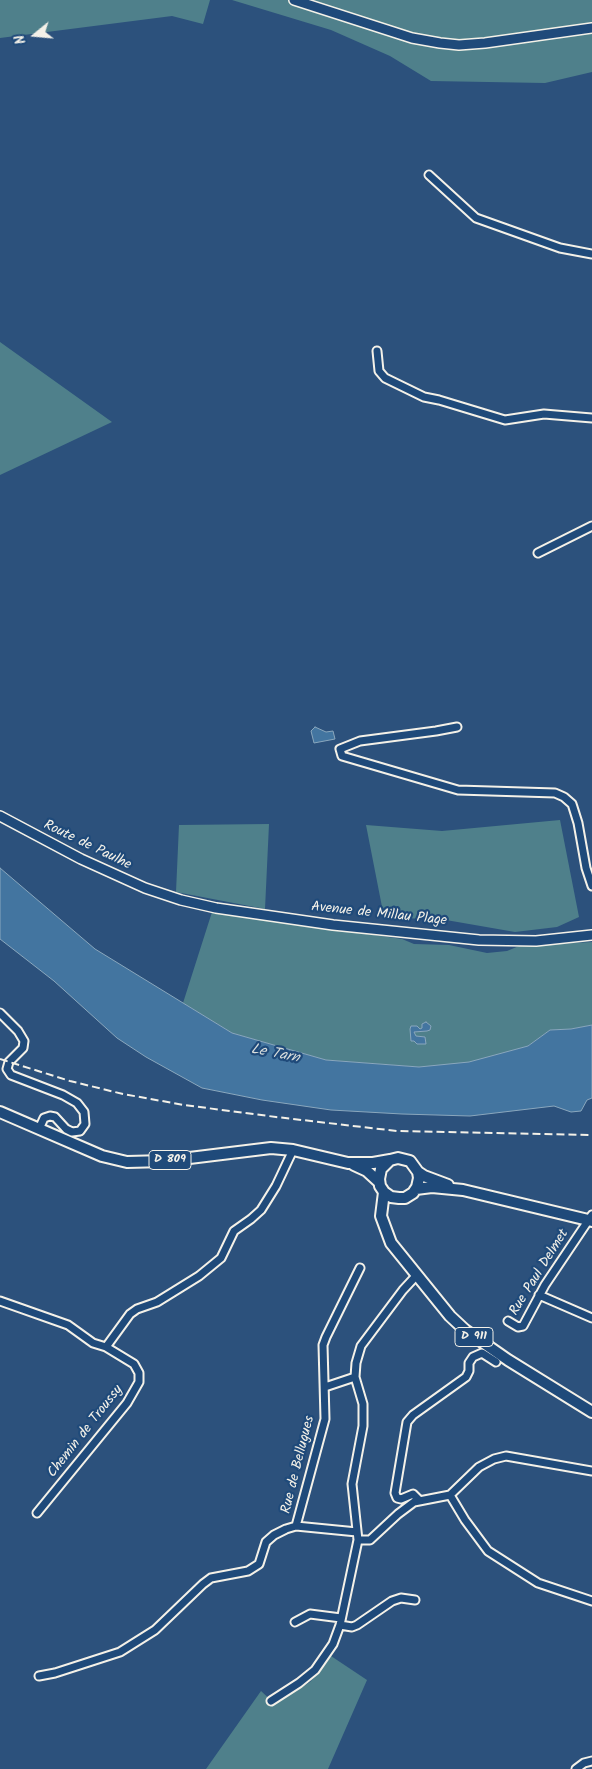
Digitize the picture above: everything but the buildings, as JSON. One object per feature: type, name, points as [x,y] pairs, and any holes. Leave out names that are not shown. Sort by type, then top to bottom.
[{"type":"main road","name":"D 809","points":[[0,1112],[102,1156],[127,1162],[165,1161],[271,1148],[293,1150],[348,1162],[372,1163],[390,1160]]},
{"type":"main road","points":[[398,1158],[407,1160],[414,1165],[418,1172],[419,1183],[416,1189],[408,1196],[390,1197],[382,1187],[381,1169],[390,1160],[398,1158]]},
{"type":"main road","name":"D 809","points":[[348,1162],[367,1171],[382,1187]]},
{"type":"main road","points":[[418,1172],[463,1190],[591,1219]]},
{"type":"main road","name":"D 911","points":[[382,1187],[381,1216],[388,1238],[416,1276],[450,1316],[465,1330],[514,1365],[592,1412]]},
{"type":"main road","points":[[416,1189],[432,1187],[463,1190]]},
{"type":"main road","points":[[386,1230],[389,1211],[399,1198]]},
{"type":"street","points":[[294,0],[412,38],[458,45],[592,28]]},
{"type":"street","points":[[429,175],[476,218],[560,248],[592,254]]},
{"type":"street","points":[[376,350],[379,371],[385,378],[424,397],[505,420],[544,414],[592,418]]},
{"type":"street","points":[[538,553],[592,526]]},
{"type":"street","points":[[457,727],[360,742],[340,749],[342,756],[458,790],[555,793],[564,797],[572,804],[586,868],[592,886]]},
{"type":"street","name":"Route de Paulhe","points":[[0,816],[81,859],[165,896]]},
{"type":"street","name":"Avenue de Millau Plage","points":[[165,896],[232,910],[422,935],[529,942],[592,934]]},
{"type":"street","points":[[0,1013],[24,1041],[23,1048],[10,1062],[7,1069],[11,1075],[63,1095],[78,1103],[84,1112],[85,1124],[80,1130],[72,1132],[66,1129],[55,1117],[50,1116],[44,1118],[39,1129]]},
{"type":"street","points":[[0,1301],[68,1325],[93,1343],[106,1347],[130,1314],[137,1309],[157,1302],[199,1276],[221,1258],[234,1231],[261,1210],[276,1186],[293,1150]]},
{"type":"street","name":"Rue Paul Delmet","points":[[508,1321],[518,1327],[523,1326],[539,1295],[591,1219]]},
{"type":"street","name":"Rue de Bellugues","points":[[296,1526],[325,1419],[323,1345],[360,1268]]},
{"type":"street","points":[[271,1700],[299,1683],[315,1670],[332,1644],[340,1622],[357,1536],[352,1484],[363,1426],[363,1412],[355,1377],[356,1363],[361,1346],[416,1276]]},
{"type":"street","points":[[539,1295],[592,1318]]},
{"type":"street","name":"Chemin de Troussy","points":[[37,1513],[127,1403],[139,1382],[139,1373],[134,1364],[106,1347]]},
{"type":"street","points":[[419,1500],[413,1494],[401,1499],[397,1498],[395,1493],[407,1422],[466,1378],[469,1371],[469,1362],[473,1357],[482,1354],[496,1362]]},
{"type":"street","points":[[325,1387],[355,1377]]},
{"type":"street","points":[[39,1676],[55,1674],[120,1652],[155,1630],[211,1578],[248,1571],[259,1564],[266,1542],[274,1535],[296,1526],[357,1536],[370,1540],[398,1514],[419,1500],[450,1495],[479,1467],[494,1459],[506,1456],[592,1471]]},
{"type":"street","points":[[450,1495],[465,1520],[488,1551],[538,1584],[592,1602]]},
{"type":"street","points":[[295,1622],[310,1614],[352,1627],[401,1598],[414,1600]]},
{"type":"street","points":[[576,1769],[584,1763],[592,1761]]},
{"type":"green space","points":[[0,0],[210,0],[203,24],[172,16],[0,38]]},
{"type":"green space","points":[[232,0],[592,0],[592,72],[545,83],[431,81],[390,56],[331,30]]},
{"type":"green space","points":[[0,342],[112,422],[0,475]]},
{"type":"green space","points":[[560,820],[579,917],[557,927],[515,932],[446,920],[384,917],[366,825],[442,831]]},
{"type":"green space","points":[[269,824],[265,909],[176,892],[179,825]]},
{"type":"green space","points":[[212,912],[402,939],[414,944],[449,945],[487,953],[507,951],[519,946],[592,942],[592,1025],[550,1030],[528,1046],[469,1063],[419,1067],[326,1060],[232,1033],[183,1003]]},
{"type":"green space","points":[[331,1656],[367,1680],[328,1769],[206,1769],[261,1691],[275,1704],[310,1682]]},
{"type":"water","points":[[315,727],[326,732],[333,731],[335,739],[314,743],[311,731]]},
{"type":"water","name":"Le Tarn","points":[[0,868],[95,949],[232,1033],[326,1060],[419,1067],[469,1062],[528,1046],[550,1030],[592,1025],[592,1098],[587,1100],[581,1111],[571,1112],[554,1106],[470,1116],[331,1110],[262,1100],[202,1088],[146,1057],[117,1038],[54,981],[0,939]]},
{"type":"water","points":[[426,1022],[431,1026],[430,1030],[414,1032],[416,1036],[425,1037],[426,1044],[417,1044],[411,1041],[411,1026],[417,1026],[420,1029],[422,1024]]},
{"type":"railway","points":[[0,1059],[70,1081],[123,1094],[184,1105],[276,1117],[397,1131],[592,1135]]}]
